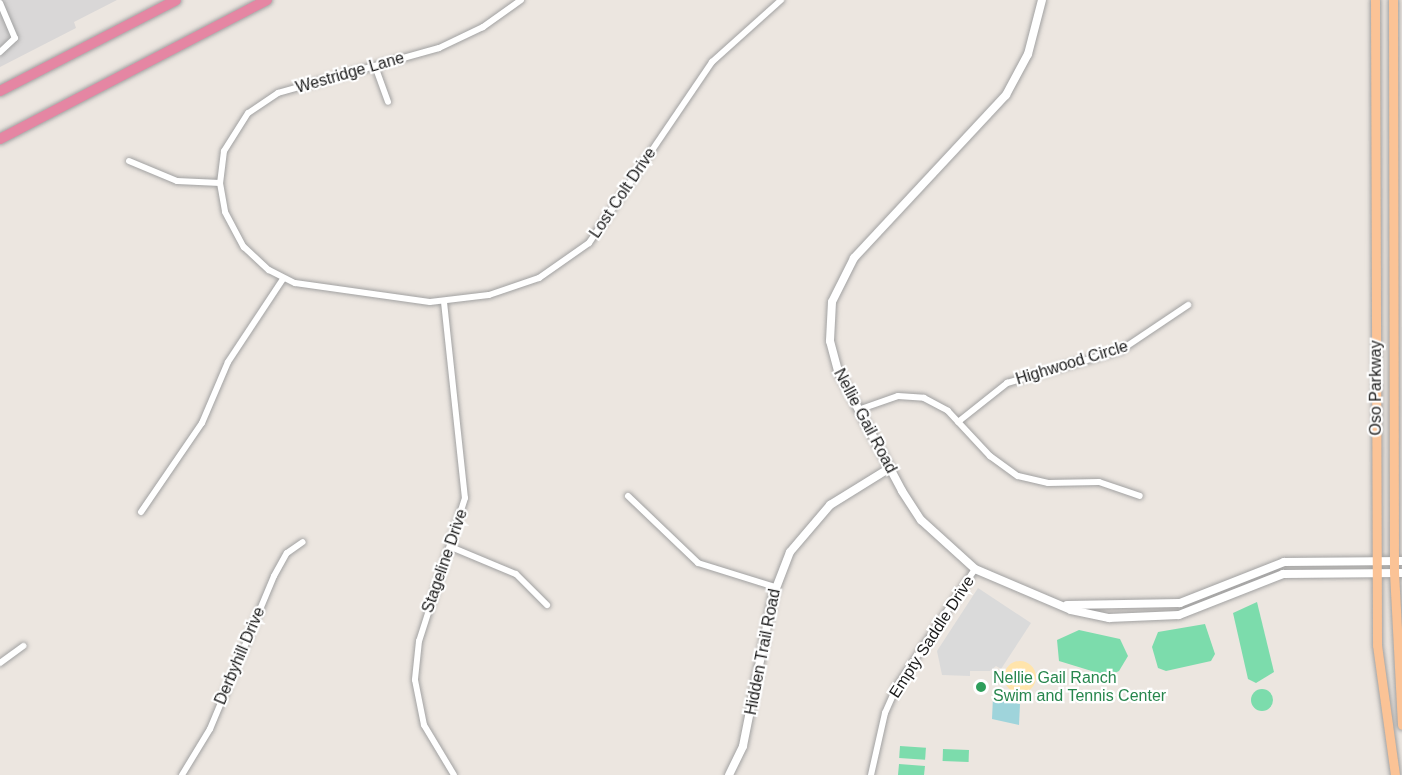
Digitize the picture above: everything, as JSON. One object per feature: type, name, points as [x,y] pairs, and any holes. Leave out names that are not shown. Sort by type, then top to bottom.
[{"type":"highway","points":[[0,91],[176,0]]},
{"type":"highway","points":[[0,139],[267,0]]},
{"type":"main road","name":"Oso Parkway","points":[[1375,0],[1376,572],[1379,674],[1395,775]]},
{"type":"main road","name":"Oso Parkway","points":[[1393,0],[1398,572],[1402,724]]},
{"type":"street","name":"Westridge Lane","points":[[220,183],[224,151],[236,127],[261,103],[462,38],[521,0]]},
{"type":"street","name":"Lost Colt Drive","points":[[220,183],[233,230],[256,259],[283,279],[326,290],[444,302],[539,278],[589,243],[712,62],[781,0]]},
{"type":"street","name":"Nellie Gail Road","points":[[1042,0],[1028,54],[1006,95],[865,246],[840,279],[830,313],[830,341],[858,410],[921,520],[975,569],[1007,586],[1109,618],[1144,620],[1179,615],[1283,574],[1398,572]]},
{"type":"street","points":[[0,3],[15,38],[0,52]]},
{"type":"street","points":[[375,66],[388,102]]},
{"type":"street","points":[[129,161],[177,181],[220,183]]},
{"type":"street","points":[[141,512],[202,423],[228,362],[283,279]]},
{"type":"street","name":"Stageline Drive","points":[[444,302],[448,376],[465,475],[462,515],[418,641],[415,680],[424,725],[454,775]]},
{"type":"street","name":"Highwood Circle","points":[[958,422],[1007,382],[1121,350],[1188,305]]},
{"type":"street","points":[[858,410],[911,396],[938,404],[1018,476],[1048,483],[1099,482],[1140,496]]},
{"type":"street","name":"Hidden Trail Road","points":[[729,775],[747,732],[775,587],[790,552],[820,515],[890,468]]},
{"type":"street","points":[[628,496],[698,563],[775,587]]},
{"type":"street","name":"Derbyhill Drive","points":[[182,775],[210,729],[274,576],[287,553],[303,542]]},
{"type":"street","points":[[451,547],[516,574],[547,605]]},
{"type":"street","name":"Nellie Gail Road","points":[[1067,605],[1156,606],[1220,589],[1284,562],[1398,560]]},
{"type":"street","name":"Empty Saddle Drive","points":[[871,775],[885,713],[897,687],[975,569]]},
{"type":"street","points":[[0,663],[23,646]]},
{"type":"shaded area","points":[[0,0],[117,0],[74,22],[76,28],[0,67]]},
{"type":"shaded area","points":[[978,588],[1031,623],[1001,669],[996,666],[990,671],[970,671],[970,676],[942,675],[937,651]]},
{"type":"sand","points":[[1020,661],[1031,666],[1036,677],[1031,688],[1020,693],[1009,688],[1004,677],[1009,666]]},
{"type":"green space","points":[[1257,602],[1274,672],[1256,683],[1248,679],[1233,613]]},
{"type":"green space","points":[[1205,624],[1215,654],[1211,661],[1166,671],[1158,668],[1152,647],[1158,632]]},
{"type":"green space","points":[[1079,630],[1120,639],[1128,656],[1119,671],[1108,676],[1059,661],[1057,640]]},
{"type":"green space","points":[[1262,689],[1270,692],[1273,700],[1270,708],[1262,711],[1254,708],[1251,700],[1254,692]]},
{"type":"green space","points":[[900,746],[926,748],[925,760],[899,758]]},
{"type":"green space","points":[[943,749],[969,750],[969,762],[943,761]]},
{"type":"green space","points":[[899,764],[925,766],[924,775],[898,775]]},
{"type":"water","points":[[993,697],[1020,704],[1019,725],[992,719]]},
{"type":"place","name":"Nellie Gail Ranch Swim and Tennis Center","points":[[981,687]]}]
